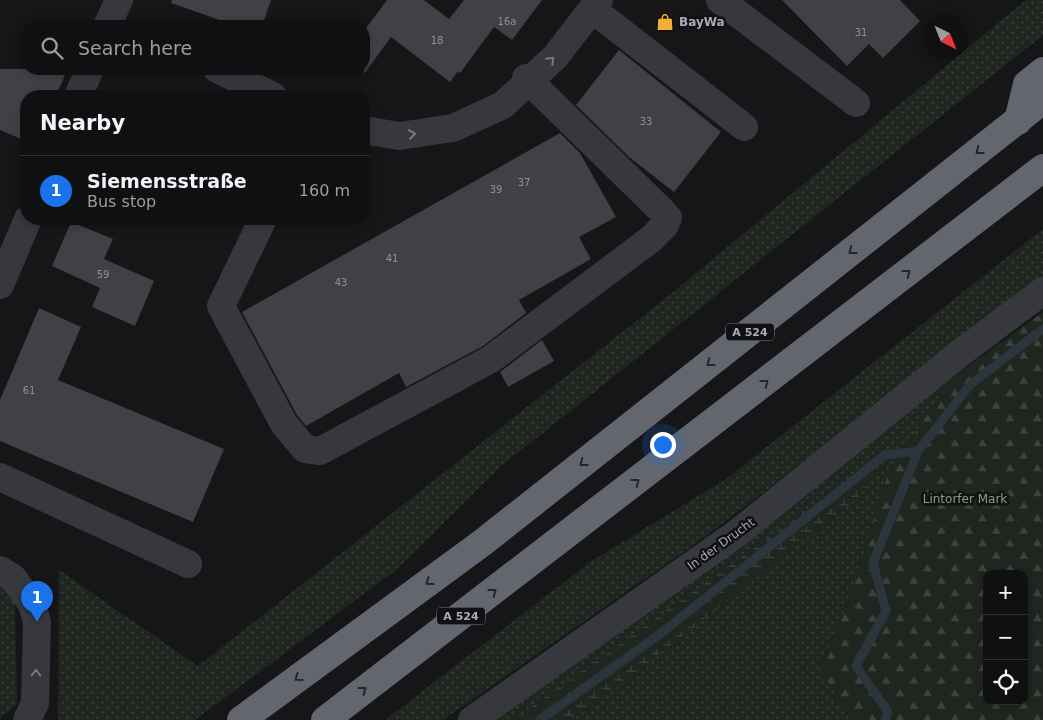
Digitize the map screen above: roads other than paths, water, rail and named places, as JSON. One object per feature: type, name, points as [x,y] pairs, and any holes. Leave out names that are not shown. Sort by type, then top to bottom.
[{"type":"highway","points":[[1018,121],[1027,84],[1043,71]]},
{"type":"highway","name":"A 524","points":[[241,720],[482,542],[1043,100]]},
{"type":"highway","name":"A 524","points":[[325,720],[1043,168]]},
{"type":"street","points":[[720,0],[856,103]]},
{"type":"street","points":[[370,131],[398,136],[453,128],[503,105],[527,80],[555,57],[596,5],[744,127]]},
{"type":"street","points":[[81,90],[87,75]]},
{"type":"street","points":[[229,75],[261,90]]},
{"type":"street","points":[[260,225],[221,306],[284,424],[304,449],[320,451],[491,359],[651,239],[665,226],[668,218],[662,210],[527,80]]},
{"type":"street","points":[[0,285],[25,225]]},
{"type":"street","name":"In der Drucht","points":[[472,720],[736,534],[959,354],[1043,291]]},
{"type":"street","points":[[0,477],[188,564]]},
{"type":"street","points":[[0,570],[13,578],[32,604],[37,622],[35,703],[27,720]]},
{"type":"waterway","points":[[885,720],[888,712],[856,666],[886,611],[873,563],[918,451],[970,385],[1043,329]]},
{"type":"waterway","points":[[540,720],[660,634],[885,455],[918,451]]},
{"type":"place","name":"BayWa","points":[[665,22]]},
{"type":"place","name":"Siemensstraße","points":[[37,622]]},
{"type":"park label","name":"Lintorfer Mark","points":[[965,499]]}]
